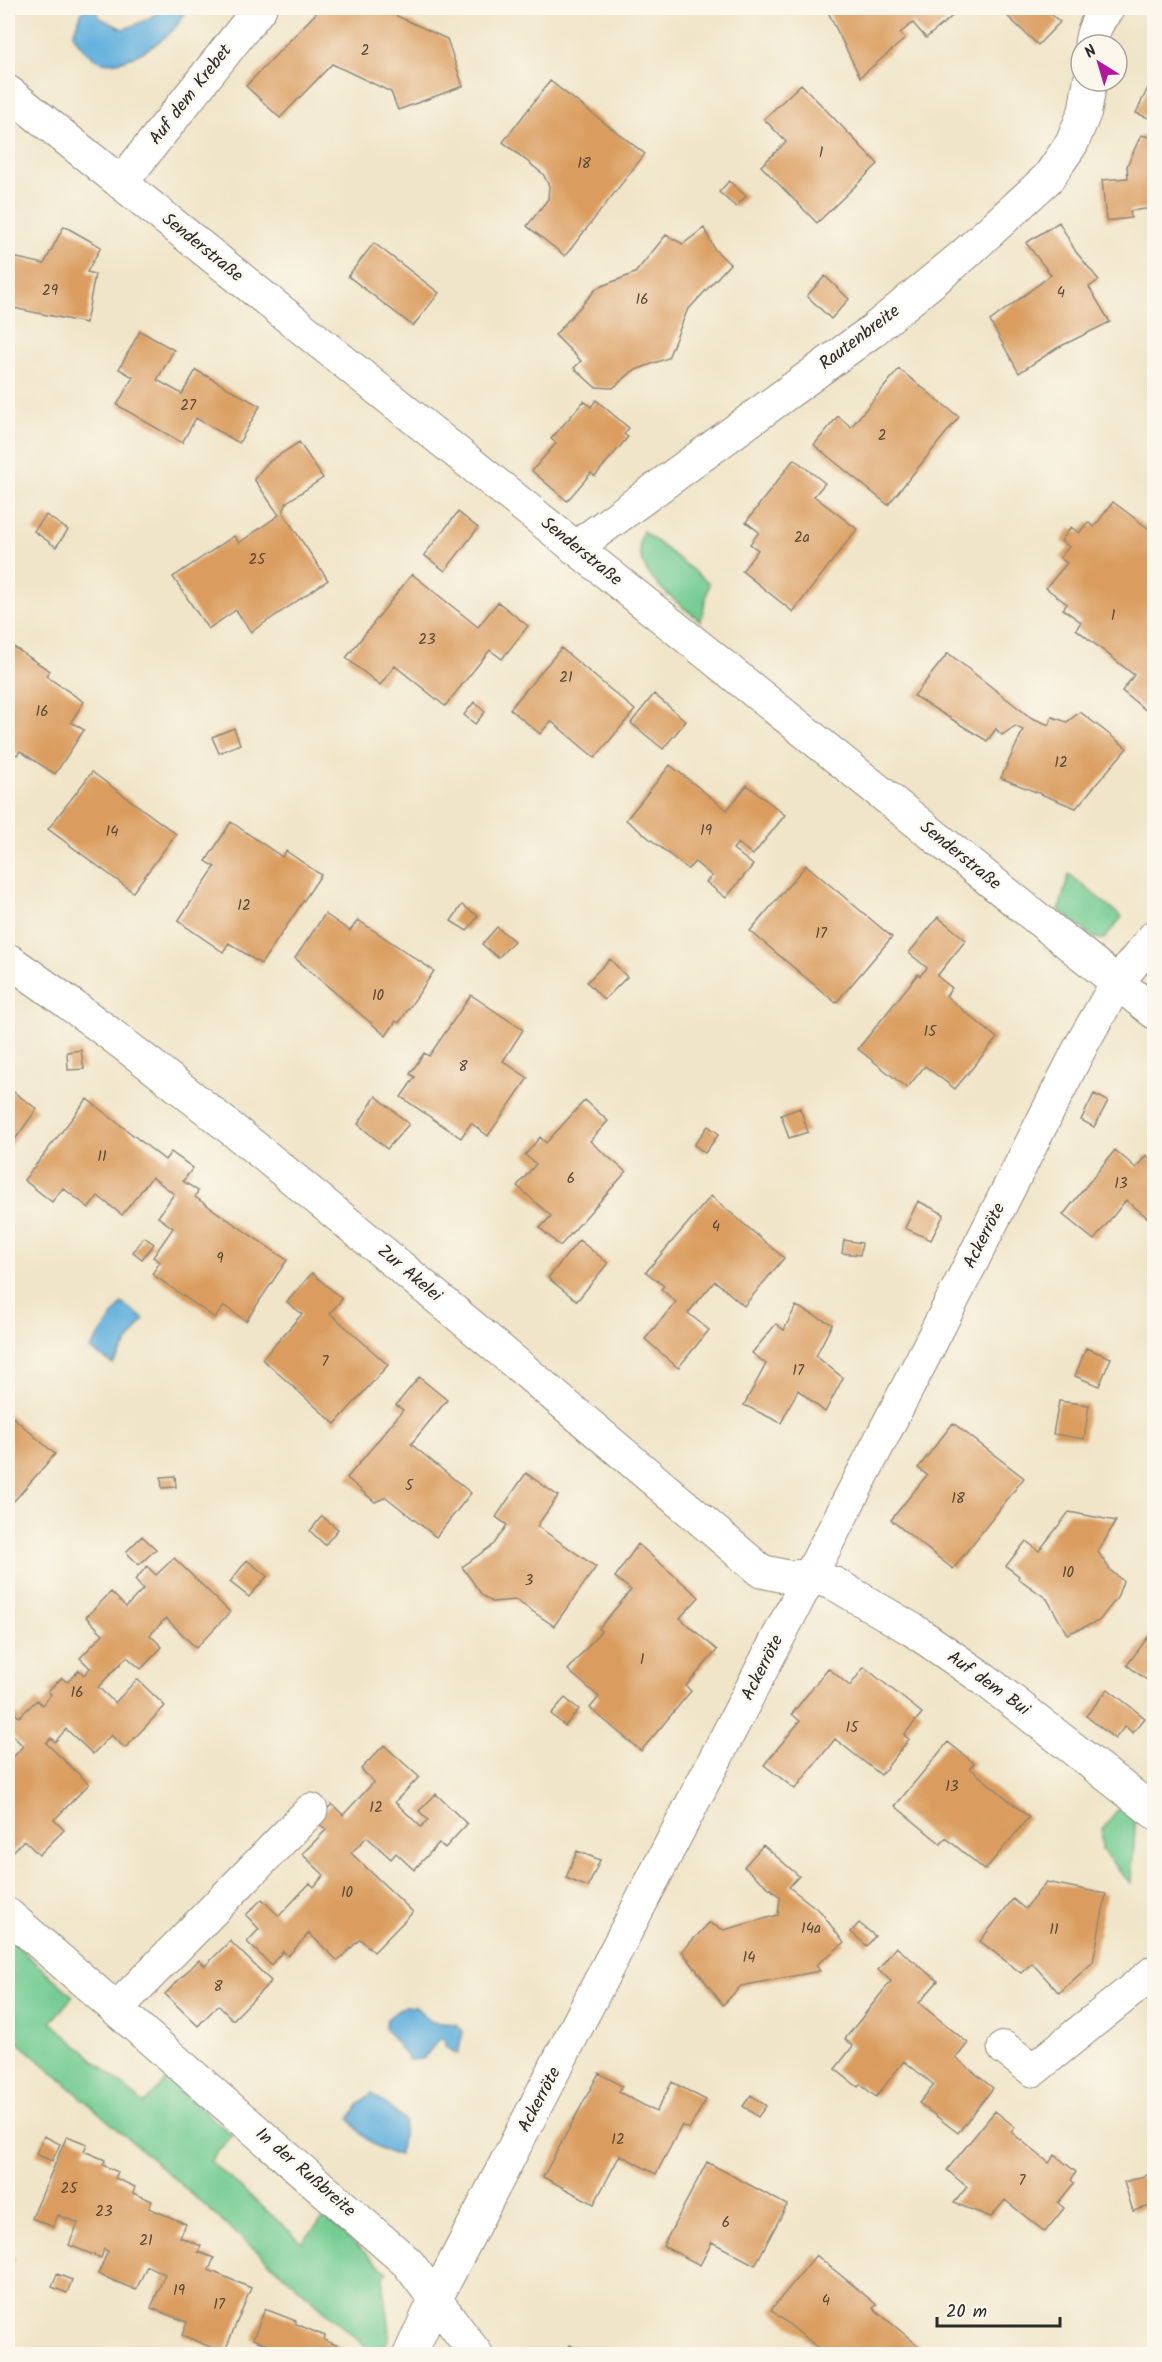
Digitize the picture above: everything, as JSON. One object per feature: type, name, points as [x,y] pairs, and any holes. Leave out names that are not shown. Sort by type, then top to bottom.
[{"type":"street","name":"Auf dem Krebet","points":[[121,183],[260,8]]},
{"type":"street","points":[[1093,33],[1100,18],[1108,8]]},
{"type":"street","name":"Senderstraße","points":[[8,92],[1155,1012]]},
{"type":"street","name":"Rautenbreite","points":[[575,548],[872,331],[964,255],[1048,178],[1072,143],[1085,111],[1088,93]]},
{"type":"street","name":"Ackerröte","points":[[410,2355],[435,2300],[810,1576],[1083,1042],[1117,983],[1155,937]]},
{"type":"street","name":"Zur Akelei","points":[[8,960],[101,1025],[215,1115],[510,1358],[761,1571],[788,1576],[810,1576]]},
{"type":"street","name":"Auf dem Bui","points":[[810,1576],[835,1584],[913,1630],[984,1679],[1155,1812]]},
{"type":"street","points":[[116,2009],[311,1810]]},
{"type":"street","name":"In der Rußbreite","points":[[8,1915],[408,2262],[476,2355]]},
{"type":"street","points":[[1004,2048],[1033,2070],[1155,1972]]},
{"type":"green space","points":[[643,531],[709,583],[701,621],[667,594],[647,571],[641,559],[640,545]]},
{"type":"green space","points":[[1069,874],[1122,917],[1104,939],[1094,938],[1059,910]]},
{"type":"green space","points":[[1122,1804],[1136,1816],[1131,1884],[1102,1850],[1102,1830]]},
{"type":"green space","points":[[8,1938],[73,1996],[51,2022],[144,2104],[167,2079],[232,2135],[210,2161],[302,2242],[325,2217],[387,2272],[383,2277],[390,2334],[382,2354],[374,2354],[8,2033]]},
{"type":"water","points":[[88,8],[97,9],[100,18],[123,29],[144,21],[161,8],[187,8],[178,24],[164,38],[133,57],[112,63],[103,62],[89,55],[73,34],[82,12]]},
{"type":"water","points":[[122,1303],[144,1319],[113,1364],[90,1349]]},
{"type":"water","points":[[404,2006],[416,2007],[431,2022],[455,2024],[463,2031],[458,2054],[445,2047],[445,2041],[439,2039],[423,2059],[409,2060],[385,2028],[387,2019]]},
{"type":"water","points":[[372,2093],[405,2121],[399,2155],[371,2142],[350,2119],[358,2105]]},
{"type":"building","points":[[321,8],[380,8],[447,39],[463,86],[398,110],[391,92],[332,64],[280,118],[246,86]]},
{"type":"building","points":[[830,8],[962,8],[926,38],[913,23],[900,33],[905,39],[860,77],[827,10]]},
{"type":"building","points":[[1008,8],[1044,8],[1060,22],[1038,45],[1003,12]]},
{"type":"building","points":[[1154,75],[1154,120],[1136,113]]},
{"type":"building","points":[[550,81],[645,154],[565,256],[527,226],[548,199],[549,186],[543,174],[503,142]]},
{"type":"building","points":[[801,84],[878,164],[817,223],[761,166],[786,142],[764,119]]},
{"type":"building","points":[[1141,135],[1154,138],[1154,208],[1130,211],[1131,218],[1106,221],[1102,180],[1128,178],[1127,166]]},
{"type":"building","points":[[729,181],[746,196],[736,207],[719,192]]},
{"type":"building","points":[[1059,222],[1076,252],[1099,280],[1089,287],[1110,322],[1057,348],[1019,373],[990,321],[1051,275],[1026,243]]},
{"type":"building","points":[[64,226],[101,247],[87,272],[95,274],[86,323],[8,307],[8,256],[44,264]]},
{"type":"building","points":[[704,228],[715,250],[730,264],[687,311],[668,358],[633,371],[613,388],[595,387],[574,368],[581,361],[555,335],[597,288],[635,273],[666,235],[683,244]]},
{"type":"building","points":[[374,243],[439,293],[413,326],[348,276]]},
{"type":"building","points":[[825,276],[849,299],[831,319],[807,296]]},
{"type":"building","points":[[140,331],[174,350],[157,380],[182,394],[196,370],[260,406],[239,443],[196,418],[182,443],[117,405],[133,377],[119,369]]},
{"type":"building","points":[[899,369],[959,417],[888,505],[814,445],[838,416],[851,427]]},
{"type":"building","points":[[596,400],[629,428],[624,434],[628,437],[595,476],[591,473],[567,501],[532,471],[556,443],[551,439],[584,401],[591,407]]},
{"type":"building","points":[[299,442],[323,478],[287,502],[283,513],[328,580],[251,632],[236,610],[208,629],[173,577],[234,536],[239,543],[279,515],[254,479],[267,463]]},
{"type":"building","points":[[794,459],[825,483],[814,496],[857,529],[793,612],[742,571],[758,550],[750,544],[759,532],[746,522]]},
{"type":"building","points":[[1113,502],[1154,531],[1154,717],[1122,691],[1134,675],[1076,629],[1081,622],[1063,609],[1067,604],[1046,588],[1067,563],[1060,558],[1069,547],[1061,541],[1071,527],[1079,533],[1088,522],[1094,527]]},
{"type":"building","points":[[458,512],[478,528],[445,571],[424,555]]},
{"type":"building","points":[[46,515],[68,530],[56,547],[34,531]]},
{"type":"building","points":[[412,574],[478,627],[498,602],[528,626],[502,659],[490,650],[445,706],[395,666],[380,685],[346,658]]},
{"type":"building","points":[[9,644],[50,671],[46,676],[84,702],[71,722],[84,730],[55,774],[20,751],[17,755],[8,749]]},
{"type":"building","points":[[561,648],[635,710],[595,758],[551,721],[540,734],[510,709]]},
{"type":"building","points":[[948,653],[1030,717],[1049,725],[1052,717],[1067,722],[1080,712],[1127,748],[1076,808],[1001,778],[1023,730],[1015,726],[1002,735],[996,729],[987,741],[914,696]]},
{"type":"building","points":[[654,694],[686,721],[663,749],[631,723]]},
{"type":"building","points":[[474,702],[485,712],[475,724],[464,715]]},
{"type":"building","points":[[234,728],[240,744],[219,753],[212,737]]},
{"type":"building","points":[[670,765],[727,810],[747,785],[785,815],[753,855],[738,843],[733,849],[753,865],[726,898],[706,882],[712,876],[695,862],[688,869],[626,820]]},
{"type":"building","points":[[92,772],[176,834],[133,892],[48,829]]},
{"type":"building","points":[[231,822],[282,857],[286,851],[321,875],[261,964],[229,943],[223,952],[178,921],[215,867],[206,861]]},
{"type":"building","points":[[806,865],[892,937],[836,1003],[750,931]]},
{"type":"building","points":[[462,905],[478,916],[467,931],[451,921]]},
{"type":"building","points":[[325,914],[350,931],[358,920],[434,971],[399,1023],[396,1021],[386,1036],[295,958]]},
{"type":"building","points":[[938,917],[966,940],[937,976],[952,988],[946,996],[997,1038],[955,1089],[925,1066],[907,1088],[858,1049],[918,974],[920,976],[927,968],[909,953]]},
{"type":"building","points":[[497,927],[514,941],[498,958],[482,944]]},
{"type":"building","points":[[610,959],[627,977],[604,1000],[587,982]]},
{"type":"building","points":[[471,995],[523,1030],[503,1061],[528,1078],[488,1136],[471,1123],[461,1138],[401,1097],[415,1077],[410,1074],[424,1053],[429,1056]]},
{"type":"building","points":[[81,1050],[84,1069],[68,1070],[67,1052]]},
{"type":"building","points":[[8,1088],[37,1109],[8,1149]]},
{"type":"building","points":[[1094,1094],[1108,1101],[1094,1127],[1081,1120]]},
{"type":"building","points":[[376,1096],[409,1124],[387,1149],[358,1124]]},
{"type":"building","points":[[87,1099],[165,1160],[171,1152],[193,1168],[183,1181],[198,1191],[195,1197],[287,1260],[246,1321],[224,1306],[215,1318],[152,1274],[160,1262],[153,1257],[173,1228],[158,1217],[174,1194],[152,1177],[122,1215],[98,1196],[89,1208],[63,1188],[52,1202],[24,1180]]},
{"type":"building","points":[[585,1100],[608,1121],[590,1141],[626,1172],[560,1246],[540,1228],[551,1216],[517,1186],[536,1164],[525,1155],[540,1137],[546,1143]]},
{"type":"building","points":[[800,1108],[808,1132],[789,1138],[781,1115]]},
{"type":"building","points":[[708,1126],[719,1134],[705,1153],[694,1145]]},
{"type":"building","points":[[1115,1150],[1136,1168],[1146,1155],[1154,1162],[1154,1223],[1126,1200],[1094,1240],[1063,1215]]},
{"type":"building","points":[[711,1196],[784,1258],[744,1306],[715,1281],[688,1313],[709,1330],[678,1368],[645,1339],[676,1302],[661,1289],[664,1286],[646,1272]]},
{"type":"building","points":[[918,1201],[944,1214],[931,1240],[905,1228]]},
{"type":"building","points":[[144,1237],[154,1244],[142,1259],[133,1252]]},
{"type":"building","points":[[579,1240],[608,1263],[577,1301],[548,1278]]},
{"type":"building","points":[[844,1240],[862,1243],[860,1255],[842,1253]]},
{"type":"building","points":[[312,1273],[342,1299],[330,1313],[388,1365],[335,1424],[262,1359],[302,1314],[287,1302]]},
{"type":"building","points":[[796,1306],[832,1324],[816,1356],[843,1378],[825,1412],[798,1390],[781,1423],[744,1405],[766,1364],[752,1353],[776,1324],[784,1330]]},
{"type":"building","points":[[1086,1348],[1111,1358],[1099,1386],[1075,1376]]},
{"type":"building","points":[[419,1377],[447,1400],[411,1444],[471,1493],[436,1537],[386,1497],[375,1502],[347,1478],[403,1410],[396,1405]]},
{"type":"building","points":[[1059,1401],[1089,1405],[1084,1439],[1053,1434]]},
{"type":"building","points":[[8,1413],[55,1454],[14,1501],[8,1495]]},
{"type":"building","points":[[953,1423],[1024,1478],[953,1569],[891,1520],[927,1475],[918,1468]]},
{"type":"building","points":[[526,1473],[558,1496],[537,1526],[596,1567],[554,1626],[516,1600],[492,1602],[482,1595],[462,1567],[494,1544],[507,1525],[496,1517]]},
{"type":"building","points":[[175,1476],[176,1487],[162,1488],[161,1477]]},
{"type":"building","points":[[1069,1512],[1116,1521],[1098,1552],[1111,1571],[1123,1581],[1117,1598],[1099,1621],[1067,1634],[1047,1599],[1018,1578],[1019,1576],[1006,1566],[1026,1541],[1039,1551]]},
{"type":"building","points":[[322,1516],[338,1529],[325,1545],[310,1531]]},
{"type":"building","points":[[142,1536],[156,1549],[139,1565],[126,1552]]},
{"type":"building","points":[[638,1544],[699,1597],[680,1618],[717,1650],[686,1686],[691,1691],[641,1751],[590,1708],[599,1697],[568,1670],[631,1590],[615,1577]]},
{"type":"building","points":[[174,1558],[230,1612],[196,1648],[166,1618],[150,1635],[162,1647],[141,1669],[127,1657],[98,1687],[115,1703],[137,1679],[165,1706],[125,1748],[111,1735],[93,1754],[66,1729],[55,1742],[51,1738],[46,1743],[89,1784],[54,1820],[64,1830],[39,1855],[24,1840],[8,1857],[8,1763],[23,1746],[8,1731],[8,1717],[13,1711],[19,1717],[37,1700],[42,1705],[51,1694],[48,1691],[62,1678],[67,1682],[79,1670],[84,1675],[90,1668],[80,1658],[103,1634],[86,1617],[111,1592],[126,1607],[143,1589],[135,1580],[147,1566],[156,1575]]},
{"type":"building","points":[[247,1560],[267,1576],[249,1597],[230,1582]]},
{"type":"building","points":[[1154,1629],[1154,1678],[1151,1676],[1148,1681],[1127,1665]]},
{"type":"building","points":[[864,1667],[922,1713],[904,1735],[909,1739],[881,1775],[835,1739],[795,1789],[764,1765],[800,1721],[792,1714],[828,1668],[850,1686]]},
{"type":"building","points":[[1108,1689],[1145,1718],[1133,1733],[1125,1726],[1115,1739],[1086,1716]]},
{"type":"building","points":[[565,1698],[579,1709],[565,1726],[551,1714]]},
{"type":"building","points":[[948,1742],[974,1763],[970,1768],[1029,1817],[985,1870],[946,1838],[941,1844],[895,1806]]},
{"type":"building","points":[[384,1745],[419,1777],[395,1802],[421,1827],[428,1820],[419,1811],[436,1794],[467,1824],[445,1848],[439,1843],[414,1870],[396,1853],[391,1859],[367,1837],[351,1853],[413,1912],[374,1952],[360,1939],[338,1961],[309,1933],[288,1956],[283,1951],[271,1965],[247,1942],[259,1929],[246,1915],[262,1899],[279,1916],[310,1883],[314,1887],[324,1875],[302,1854],[326,1830],[316,1821],[332,1804],[343,1815],[374,1782],[361,1769]]},
{"type":"building","points":[[763,1845],[799,1876],[789,1887],[821,1912],[844,1943],[816,1965],[820,1971],[741,1986],[723,2005],[682,1951],[709,1923],[724,1930],[778,1915],[780,1897],[744,1867]]},
{"type":"building","points":[[577,1851],[600,1860],[588,1887],[566,1878]]},
{"type":"building","points":[[1046,1882],[1106,1894],[1093,1962],[1059,1993],[1032,1963],[1021,1973],[980,1941],[1013,1899],[1025,1909]]},
{"type":"building","points":[[859,1923],[875,1936],[867,1946],[851,1932]]},
{"type":"building","points":[[230,1941],[271,1981],[233,2020],[218,2005],[198,2026],[165,1994],[199,1960],[205,1966]]},
{"type":"building","points":[[896,1947],[938,1981],[919,2003],[968,2043],[956,2058],[993,2088],[958,2133],[919,2103],[934,2085],[904,2061],[876,2097],[860,2084],[858,2087],[835,2069],[853,2046],[845,2039],[891,1981],[878,1970]]},
{"type":"building","points":[[599,2073],[622,2086],[619,2092],[656,2112],[672,2082],[706,2100],[689,2129],[682,2125],[656,2174],[620,2155],[594,2204],[543,2177]]},
{"type":"building","points":[[751,2095],[766,2106],[758,2117],[743,2106]]},
{"type":"building","points":[[995,2111],[1015,2127],[1011,2132],[1049,2163],[1055,2155],[1076,2172],[1071,2180],[1074,2183],[1058,2203],[1064,2208],[1045,2232],[1005,2200],[991,2217],[954,2203],[967,2187],[947,2170]]},
{"type":"building","points":[[44,2136],[60,2144],[52,2161],[36,2154]]},
{"type":"building","points":[[67,2136],[87,2144],[84,2151],[105,2160],[103,2165],[118,2172],[115,2178],[135,2187],[133,2193],[152,2201],[149,2208],[186,2224],[180,2237],[201,2246],[198,2252],[214,2258],[209,2270],[251,2288],[224,2353],[182,2335],[187,2322],[151,2308],[165,2274],[147,2266],[136,2290],[98,2274],[108,2251],[104,2249],[101,2258],[69,2245],[78,2223],[58,2215],[53,2227],[32,2218]]},
{"type":"building","points":[[707,2162],[787,2205],[755,2265],[712,2242],[700,2265],[663,2246]]},
{"type":"building","points":[[1154,2173],[1154,2205],[1133,2211],[1124,2182]]},
{"type":"building","points":[[8,2254],[15,2258],[8,2272]]},
{"type":"building","points":[[816,2255],[877,2305],[873,2308],[921,2348],[915,2354],[826,2354],[771,2310]]},
{"type":"building","points":[[57,2274],[72,2280],[67,2293],[52,2287]]},
{"type":"building","points":[[265,2309],[325,2336],[324,2340],[351,2351],[350,2354],[283,2354],[284,2352],[253,2339]]},
{"type":"building","points":[[570,2345],[588,2354],[565,2354]]}]
